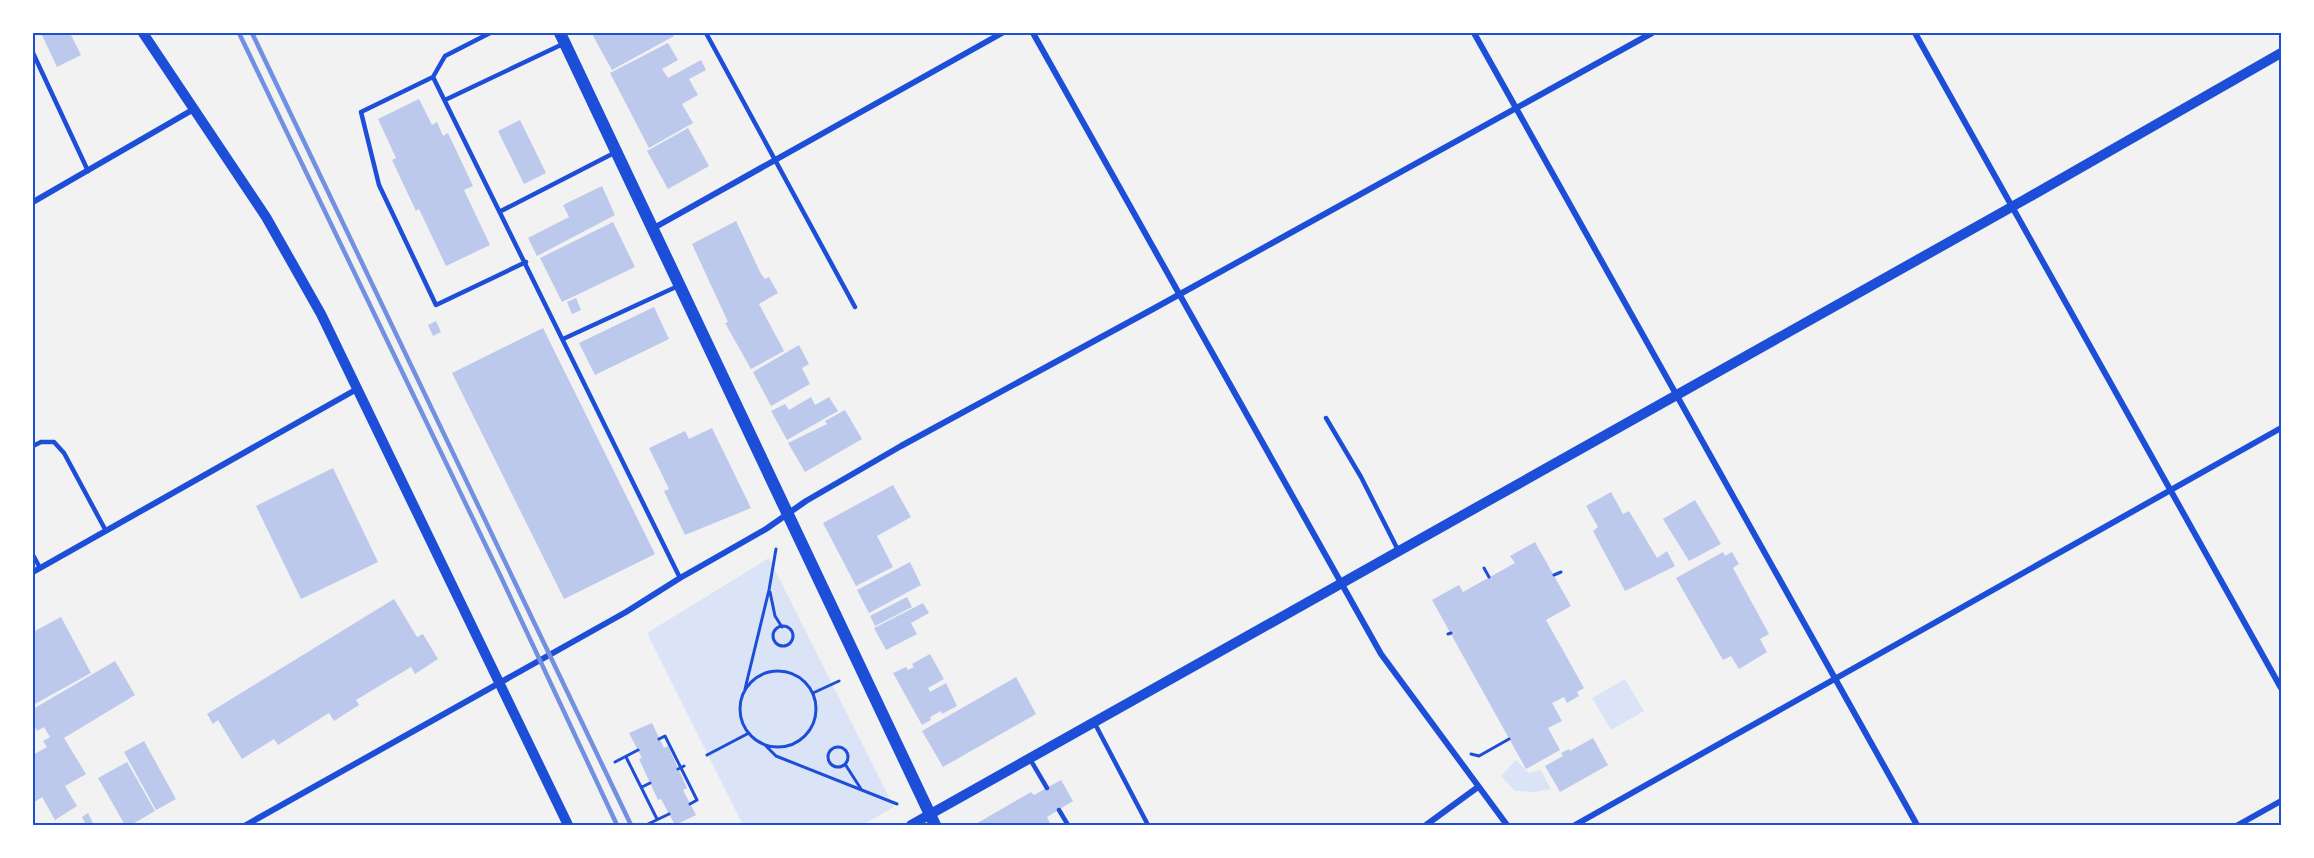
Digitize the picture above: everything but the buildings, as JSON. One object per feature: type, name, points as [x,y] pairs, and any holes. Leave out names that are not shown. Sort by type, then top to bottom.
[{"type":"main road","points":[[562,38],[932,819]]},
{"type":"street","points":[[143,33],[288,253],[321,314],[568,825]]},
{"type":"street","points":[[652,229],[1002,33]]},
{"type":"street","points":[[1033,33],[1382,654],[1507,825]]},
{"type":"street","points":[[1474,33],[1678,394],[1917,825]]},
{"type":"street","points":[[246,825],[626,612],[901,446],[1652,33]]},
{"type":"street","points":[[1915,33],[2281,688]]},
{"type":"street","points":[[911,825],[932,819],[1030,758],[2012,207],[2281,53]]},
{"type":"street","points":[[33,202],[194,110]]},
{"type":"street","points":[[33,572],[328,408],[357,389]]},
{"type":"street","points":[[1575,825],[2281,428]]},
{"type":"street","points":[[1426,825],[1478,787]]},
{"type":"street","points":[[2238,825],[2281,801]]},
{"type":"lane","points":[[490,33],[445,56],[433,76],[361,112],[379,185],[436,305],[526,262]]},
{"type":"lane","points":[[706,33],[855,307]]},
{"type":"lane","points":[[445,100],[562,38]]},
{"type":"lane","points":[[33,53],[87,171]]},
{"type":"lane","points":[[433,76],[680,578]]},
{"type":"lane","points":[[501,211],[616,152]]},
{"type":"lane","points":[[563,339],[680,285]]},
{"type":"lane","points":[[1326,418],[1361,477],[1398,551]]},
{"type":"lane","points":[[33,446],[41,442],[54,442],[64,453],[106,531]]},
{"type":"lane","points":[[33,555],[40,568]]},
{"type":"lane","points":[[1094,722],[1148,825]]},
{"type":"lane","points":[[1030,758],[1047,788]]},
{"type":"lane","points":[[1059,810],[1068,825]]},
{"type":"path","points":[[776,549],[769,590],[744,694],[741,714],[744,724],[750,733],[776,756],[897,804]]},
{"type":"path","points":[[1484,568],[1489,577]]},
{"type":"path","points":[[1554,575],[1561,572]]},
{"type":"path","points":[[769,590],[775,616],[782,627],[788,628],[792,636],[788,644],[782,646],[774,641],[773,635],[776,629],[782,627]]},
{"type":"path","points":[[744,694],[750,683],[760,676],[778,671],[796,675],[813,693],[816,706],[815,719],[800,740],[776,747],[763,744]]},
{"type":"path","points":[[813,693],[839,681]]},
{"type":"path","points":[[707,755],[750,733]]},
{"type":"path","points":[[659,739],[665,736],[697,800],[690,804]]},
{"type":"path","points":[[1472,756],[1479,756],[1509,739]]},
{"type":"path","points":[[837,748],[845,750],[848,759],[845,764],[839,767],[833,765],[829,760],[831,750],[837,748]]},
{"type":"path","points":[[615,762],[638,750]]},
{"type":"path","points":[[626,756],[657,819]]},
{"type":"path","points":[[845,764],[862,790]]},
{"type":"path","points":[[642,787],[650,783]]},
{"type":"path","points":[[646,825],[669,814]]},
{"type":"shaded area","points":[[769,558],[894,807],[862,825],[743,825],[647,633]]},
{"type":"shaded area","points":[[1625,679],[1644,711],[1611,730],[1592,698]]},
{"type":"shaded area","points":[[1516,760],[1529,773],[1541,770],[1551,789],[1535,792],[1515,791],[1501,776]]},
{"type":"railway","points":[[239,33],[501,577],[617,825]]},
{"type":"railway","points":[[252,33],[631,825]]}]
